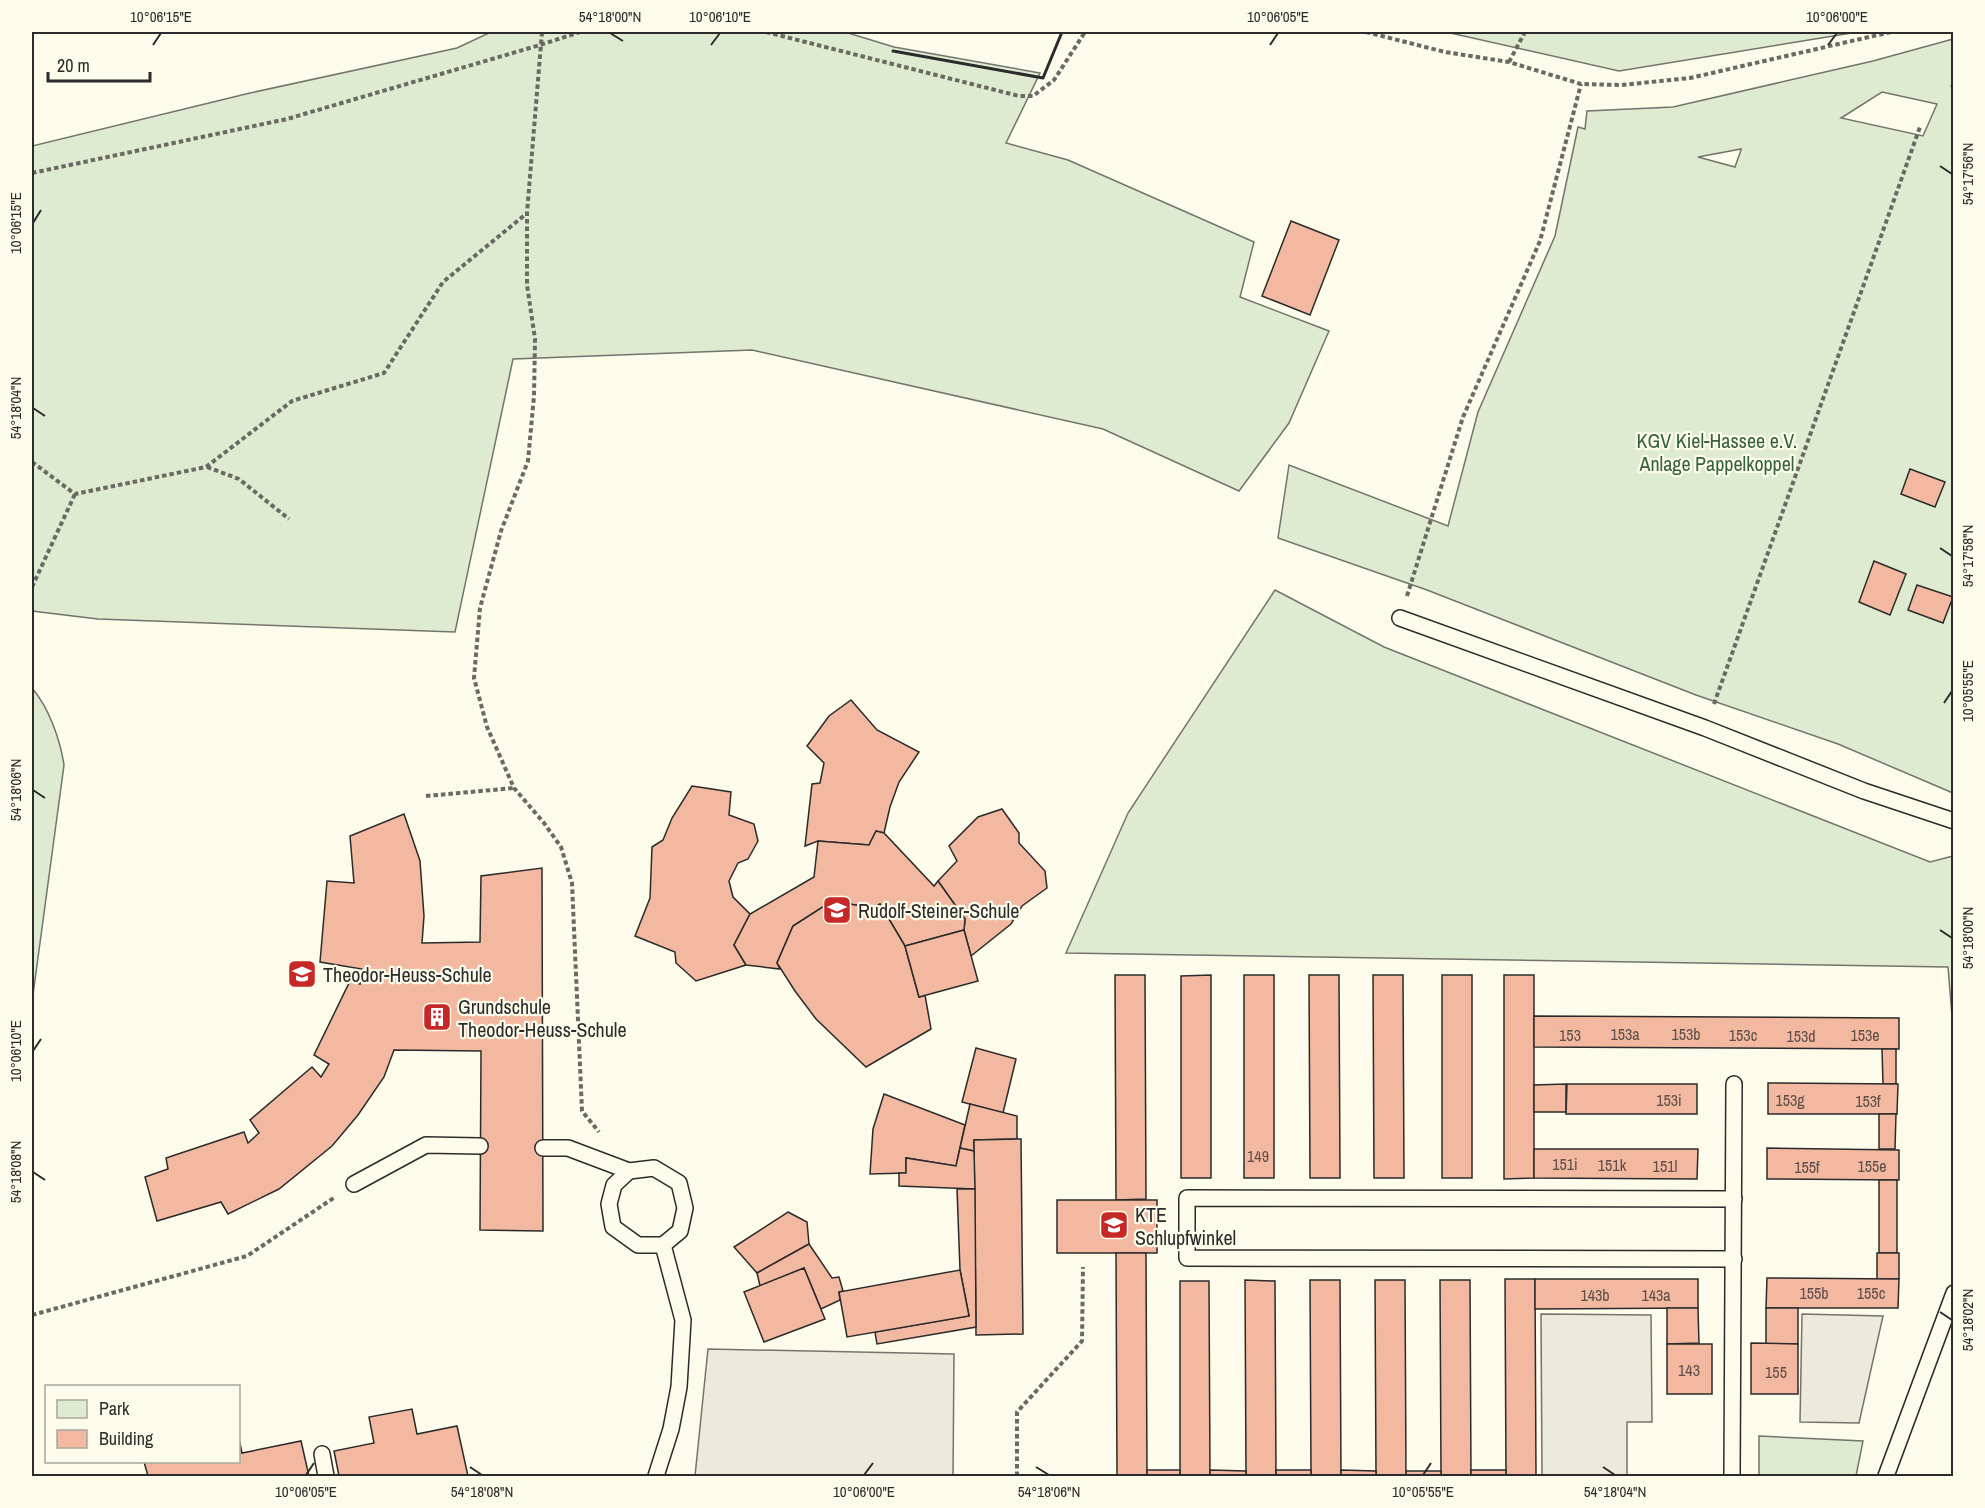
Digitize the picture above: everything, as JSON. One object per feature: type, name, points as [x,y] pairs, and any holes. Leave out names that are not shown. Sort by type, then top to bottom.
[{"type":"lane","points":[[1400,618],[1705,728],[1864,791],[1953,821]]},
{"type":"lane","points":[[1732,1476],[1734,1084]]},
{"type":"lane","points":[[354,1184],[426,1145],[480,1146]]},
{"type":"lane","points":[[543,1148],[568,1148],[629,1171],[654,1168],[679,1183],[685,1208],[680,1231],[663,1245],[638,1245],[613,1227],[609,1204],[614,1185],[629,1171]]},
{"type":"lane","points":[[1734,1199],[1187,1198],[1187,1258],[1734,1259]]},
{"type":"lane","points":[[656,1476],[671,1429],[679,1387],[682,1320],[663,1245]]},
{"type":"lane","points":[[1886,1476],[1953,1293]]},
{"type":"lane","points":[[322,1454],[326,1476]]},
{"type":"path","points":[[542,32],[527,213],[527,285],[535,339],[534,396],[528,461],[501,531],[480,608],[474,678],[486,727],[514,788],[561,847],[572,883],[582,1111],[602,1136]]},
{"type":"path","points":[[32,172],[287,119],[580,32]]},
{"type":"path","points":[[766,32],[1018,96],[1033,96],[1054,80],[1085,32]]},
{"type":"path","points":[[1366,32],[1445,52],[1509,62],[1581,84],[1621,85],[1690,78],[1891,32]]},
{"type":"path","points":[[1509,62],[1525,32]]},
{"type":"path","points":[[1400,618],[1463,417],[1540,241],[1581,84]]},
{"type":"path","points":[[1705,728],[1920,127]]},
{"type":"path","points":[[32,462],[75,494],[206,466],[292,401],[384,373],[443,282],[527,213]]},
{"type":"path","points":[[206,466],[239,479],[289,519]]},
{"type":"path","points":[[32,587],[75,494]]},
{"type":"path","points":[[426,796],[514,788]]},
{"type":"path","points":[[32,1316],[247,1256],[354,1184]]},
{"type":"path","points":[[1017,1476],[1017,1412],[1082,1341],[1083,1267]]},
{"type":"green space","points":[[491,32],[845,32],[894,47],[1040,73],[1006,143],[1068,160],[1254,242],[1240,297],[1329,331],[1289,423],[1239,491],[1103,429],[752,350],[513,359],[455,632],[98,619],[32,611],[32,146],[250,93],[457,48]]},
{"type":"green space","points":[[1446,32],[1858,32],[1619,71]]},
{"type":"green space","name":"KGV Kiel-Hassee e.V. Anlage Pappelkoppel","points":[[1953,39],[1954,83],[1951,86],[1954,87],[1953,793],[1838,744],[1696,695],[1427,590],[1278,538],[1289,465],[1448,526],[1478,412],[1555,236],[1578,127],[1585,129],[1587,111],[1673,107],[1873,61]],"holes":[[[1882,92],[1937,104],[1923,136],[1841,118]],[[1741,149],[1735,167],[1698,157]]]},
{"type":"green space","points":[[1275,590],[1384,647],[1930,862],[1953,856],[1953,1028],[1948,967],[1066,953],[1128,813]]},
{"type":"green space","points":[[32,688],[53,724],[64,765],[32,1002]]},
{"type":"green space","points":[[1759,1436],[1863,1441],[1856,1476],[1759,1476]]},
{"type":"shaded area","points":[[1541,1314],[1651,1315],[1652,1422],[1627,1422],[1627,1476],[1542,1476]]},
{"type":"shaded area","points":[[1802,1314],[1883,1316],[1859,1423],[1800,1422]]},
{"type":"shaded area","points":[[708,1349],[954,1354],[953,1476],[695,1476]]},
{"type":"building","points":[[1291,221],[1339,240],[1310,315],[1262,296]]},
{"type":"building","points":[[1910,469],[1945,482],[1935,507],[1901,494]]},
{"type":"building","points":[[1874,561],[1906,574],[1890,615],[1859,602]]},
{"type":"building","points":[[1917,585],[1953,597],[1943,623],[1908,610]]},
{"type":"building","points":[[851,700],[877,730],[919,752],[899,782],[884,833],[876,831],[869,845],[818,841],[805,846],[812,784],[820,783],[824,763],[807,746],[829,716]]},
{"type":"building","points":[[692,786],[731,792],[729,815],[754,824],[758,841],[748,859],[738,863],[729,881],[733,897],[750,914],[734,945],[746,965],[696,981],[676,963],[675,952],[635,936],[650,898],[652,847],[663,840],[672,818]]},
{"type":"building","points":[[1002,809],[1019,833],[1019,843],[1045,871],[1047,888],[1022,906],[1011,924],[971,956],[964,930],[965,919],[938,881],[957,861],[949,846],[978,817]]},
{"type":"building","name":"Grundschule Theodor-Heuss-Schule","points":[[404,814],[420,861],[424,916],[422,943],[480,942],[481,876],[542,868],[543,1231],[480,1230],[481,1051],[394,1050],[384,1077],[358,1115],[332,1146],[279,1189],[228,1214],[221,1202],[157,1221],[145,1177],[168,1169],[166,1158],[244,1132],[248,1143],[259,1133],[250,1120],[312,1067],[321,1077],[329,1064],[314,1055],[350,981],[360,984],[362,969],[320,962],[327,881],[354,883],[350,836]]},
{"type":"building","points":[[876,831],[884,833],[934,886],[938,881],[965,919],[964,930],[905,946],[880,904],[873,908],[832,901],[793,926],[777,963],[780,969],[746,965],[734,945],[750,914],[814,877],[818,841],[869,845]]},
{"type":"building","points":[[832,901],[873,908],[880,904],[905,946],[919,997],[925,995],[931,1029],[866,1067],[816,1019],[777,963],[793,926]]},
{"type":"building","points":[[964,930],[978,981],[919,997],[905,946]]},
{"type":"building","points":[[1115,975],[1145,975],[1146,1199],[1116,1200]]},
{"type":"building","points":[[1211,975],[1211,1178],[1181,1178],[1181,976]]},
{"type":"building","points":[[1244,975],[1274,975],[1274,1178],[1244,1178]]},
{"type":"building","points":[[1309,975],[1339,975],[1340,1178],[1310,1178]]},
{"type":"building","points":[[1373,975],[1403,975],[1404,1178],[1374,1178]]},
{"type":"building","points":[[1442,975],[1472,975],[1472,1178],[1442,1178]]},
{"type":"building","points":[[1504,975],[1534,975],[1534,1178],[1504,1179]]},
{"type":"building","points":[[1534,1016],[1899,1018],[1899,1049],[1534,1047]]},
{"type":"building","points":[[976,1048],[1016,1059],[1003,1113],[962,1102]]},
{"type":"building","points":[[1882,1049],[1896,1049],[1896,1084],[1883,1084]]},
{"type":"building","points":[[1768,1083],[1898,1084],[1897,1114],[1768,1114]]},
{"type":"building","points":[[1566,1084],[1566,1112],[1534,1112],[1534,1085]]},
{"type":"building","points":[[1567,1084],[1697,1084],[1697,1114],[1566,1114]]},
{"type":"building","points":[[884,1094],[965,1125],[956,1166],[906,1158],[906,1173],[870,1174],[873,1129]]},
{"type":"building","points":[[970,1104],[1017,1116],[1017,1139],[974,1140],[974,1151],[960,1148]]},
{"type":"building","points":[[1879,1114],[1896,1114],[1895,1149],[1879,1149]]},
{"type":"building","points":[[1021,1139],[1023,1334],[976,1335],[974,1140]]},
{"type":"building","points":[[960,1148],[974,1151],[975,1189],[899,1186],[899,1173],[906,1173],[906,1158],[956,1166]]},
{"type":"building","points":[[1767,1148],[1899,1150],[1899,1180],[1767,1179]]},
{"type":"building","points":[[1534,1149],[1698,1149],[1697,1179],[1534,1178]]},
{"type":"building","points":[[1879,1180],[1897,1180],[1897,1253],[1879,1253]]},
{"type":"building","points":[[957,1189],[975,1189],[976,1327],[877,1344],[875,1332],[969,1316],[960,1270]]},
{"type":"building","points":[[1057,1200],[1157,1200],[1157,1253],[1057,1253]]},
{"type":"building","points":[[788,1212],[807,1222],[809,1244],[757,1273],[734,1247]]},
{"type":"building","points":[[809,1244],[832,1278],[839,1277],[843,1291],[839,1292],[840,1300],[821,1309],[804,1268],[760,1286],[757,1273]]},
{"type":"building","points":[[1116,1253],[1146,1253],[1147,1476],[1117,1476]]},
{"type":"building","points":[[1877,1253],[1899,1253],[1899,1279],[1877,1279]]},
{"type":"building","points":[[804,1268],[825,1319],[764,1342],[744,1292]]},
{"type":"building","points":[[960,1270],[969,1316],[847,1337],[839,1292]]},
{"type":"building","points":[[1767,1278],[1899,1279],[1898,1308],[1766,1308]]},
{"type":"building","points":[[1505,1279],[1535,1279],[1536,1476],[1506,1476]]},
{"type":"building","points":[[1535,1279],[1698,1279],[1698,1308],[1535,1309]]},
{"type":"building","points":[[1245,1280],[1275,1281],[1276,1476],[1246,1476]]},
{"type":"building","points":[[1310,1280],[1340,1280],[1341,1476],[1311,1476]]},
{"type":"building","points":[[1375,1280],[1405,1280],[1406,1476],[1376,1476]]},
{"type":"building","points":[[1440,1280],[1470,1280],[1471,1476],[1441,1476]]},
{"type":"building","points":[[1180,1281],[1209,1281],[1210,1476],[1180,1476]]},
{"type":"building","points":[[1667,1308],[1698,1308],[1699,1343],[1667,1344]]},
{"type":"building","points":[[1766,1308],[1798,1308],[1798,1344],[1766,1344]]},
{"type":"building","points":[[1751,1343],[1798,1344],[1798,1394],[1751,1394]]},
{"type":"building","points":[[1667,1344],[1712,1344],[1712,1394],[1667,1394]]},
{"type":"building","points":[[412,1409],[417,1434],[457,1426],[468,1476],[339,1476],[334,1451],[374,1443],[369,1417]]},
{"type":"building","points":[[301,1441],[309,1476],[148,1476],[144,1463],[240,1463],[240,1444],[242,1453]]},
{"type":"building","points":[[1147,1470],[1180,1470],[1180,1476],[1147,1476]]},
{"type":"building","points":[[1210,1470],[1246,1471],[1246,1476],[1210,1476]]},
{"type":"building","points":[[1276,1470],[1311,1470],[1311,1476],[1276,1476]]},
{"type":"building","points":[[1341,1470],[1376,1471],[1376,1476],[1341,1476]]},
{"type":"building","points":[[1471,1470],[1506,1470],[1506,1476],[1471,1476]]},
{"type":"building","points":[[1406,1471],[1441,1471],[1441,1476],[1406,1476]]},
{"type":"wall","points":[[893,51],[1043,78],[1062,32]]},
{"type":"place","name":"Rudolf-Steiner-Schule","points":[[837,910]]},
{"type":"place","name":"Theodor-Heuss-Schule","points":[[302,974]]},
{"type":"place","name":"Grundschule Theodor-Heuss-Schule","points":[[437,1017]]},
{"type":"place","name":"KTE Schlupfwinkel","points":[[1114,1225]]}]
